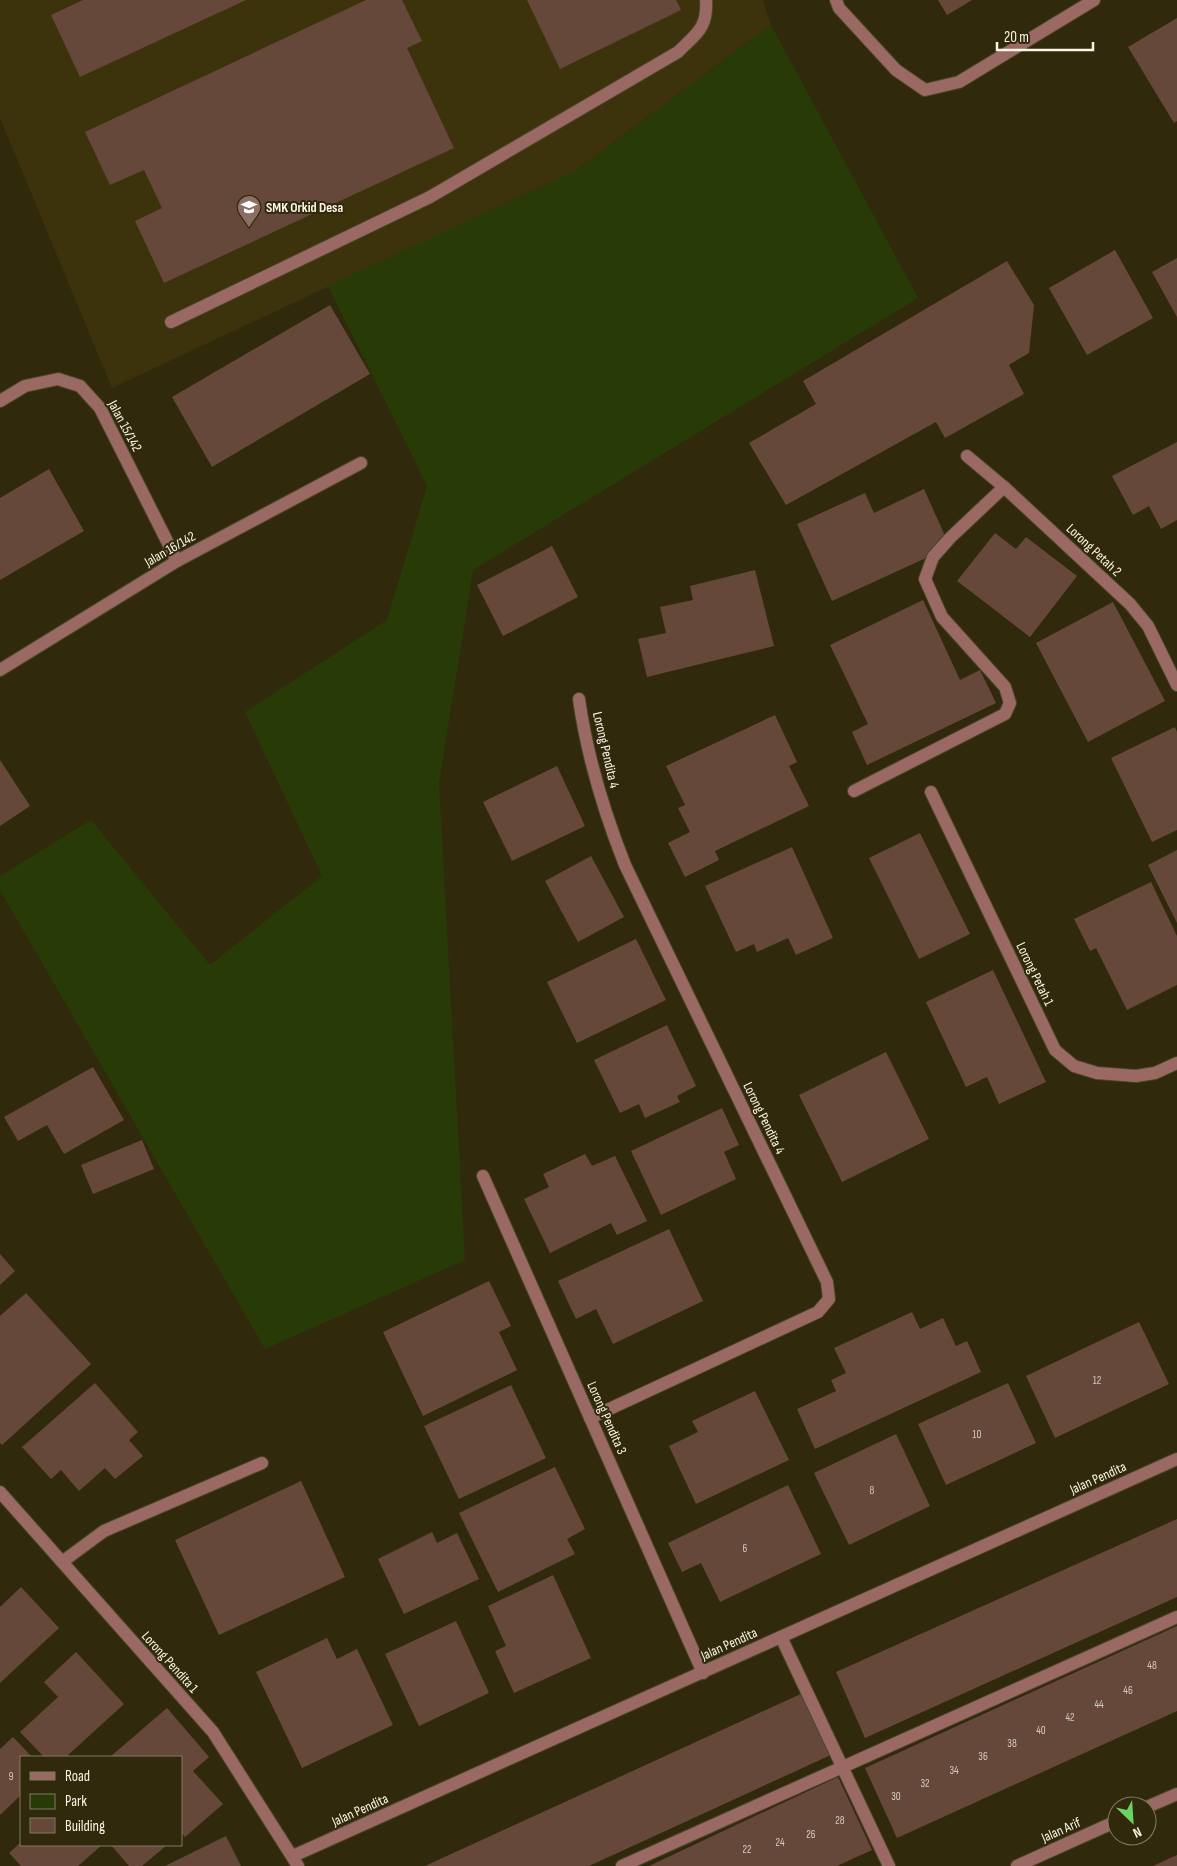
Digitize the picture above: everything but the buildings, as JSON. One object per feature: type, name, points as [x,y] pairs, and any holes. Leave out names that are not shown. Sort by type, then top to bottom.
[{"type":"street","points":[[171,322],[430,197],[678,52],[702,28],[707,13],[706,0]]},
{"type":"street","points":[[836,0],[839,8],[896,70],[925,90],[959,82],[1094,0]]},
{"type":"street","name":"Jalan 15/142","points":[[0,400],[25,386],[58,379],[80,386],[100,408],[177,561]]},
{"type":"street","name":"Lorong Petah 2","points":[[967,456],[1130,604],[1148,626],[1177,685]]},
{"type":"street","name":"Jalan 16/142","points":[[0,670],[177,561],[361,462]]},
{"type":"street","points":[[854,790],[1005,714],[1010,703],[1005,687],[942,617],[925,580],[933,557],[950,538],[1004,488]]},
{"type":"street","name":"Lorong Pendita 4","points":[[579,699],[584,732],[609,825],[625,865],[827,1282],[829,1298],[818,1312],[590,1418]]},
{"type":"street","name":"Lorong Petah 1","points":[[931,792],[1055,1050],[1074,1066],[1097,1072],[1136,1076],[1155,1073],[1177,1063]]},
{"type":"street","name":"Lorong Pendita 3","points":[[483,1176],[702,1672]]},
{"type":"street","name":"Jalan Pendita","points":[[296,1861],[702,1672],[1177,1459]]},
{"type":"street","points":[[62,1562],[104,1531],[262,1463]]},
{"type":"street","name":"Lorong Pendita 1","points":[[0,1492],[213,1732],[296,1861]]},
{"type":"street","points":[[622,1866],[1177,1617]]},
{"type":"street","points":[[780,1637],[888,1866]]},
{"type":"street","points":[[1157,1803],[1177,1794]]},
{"type":"street","name":"Jalan Arif","points":[[1017,1866],[1107,1826]]},
{"type":"shaded area","name":"SMK Orkid Desa","points":[[0,0],[763,0],[771,25],[577,170],[112,388],[0,118]]},
{"type":"green space","points":[[771,25],[918,298],[473,570],[439,783],[465,1260],[265,1349],[0,890],[0,876],[91,820],[210,965],[322,876],[245,712],[387,620],[427,486],[328,286],[577,170]]},
{"type":"place","name":"SMK Orkid Desa","points":[[249,228]]}]
